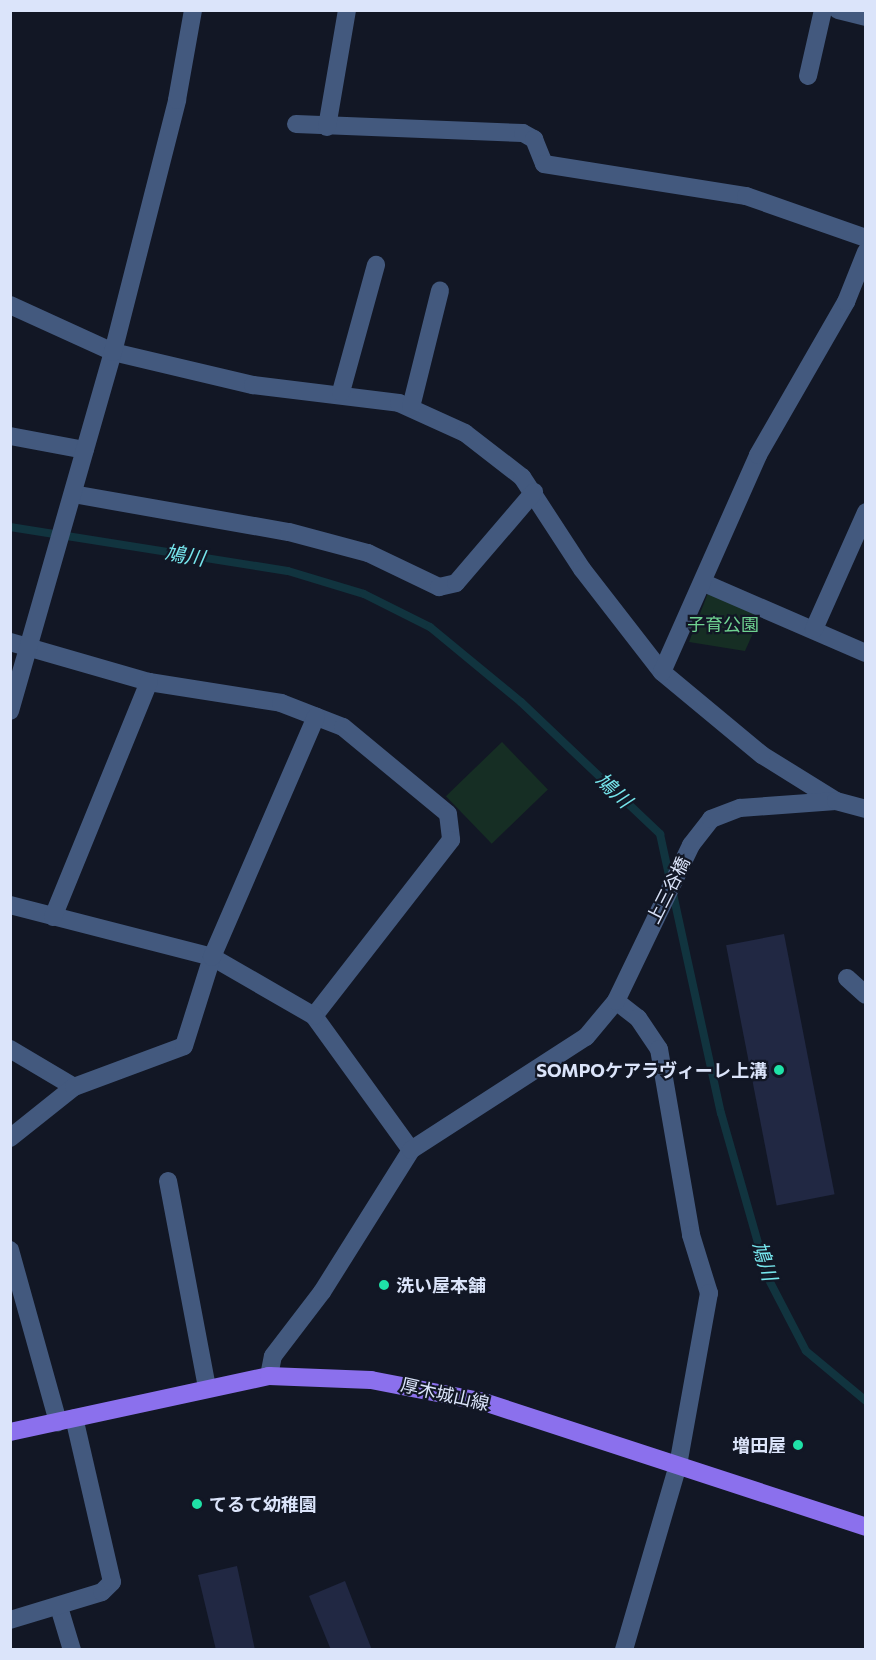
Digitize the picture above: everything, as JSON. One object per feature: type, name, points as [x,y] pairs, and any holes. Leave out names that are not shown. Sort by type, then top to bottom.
[{"type":"main road","name":"厚木城山線","points":[[10,1432],[269,1376],[413,1385],[484,1402],[866,1527]]},
{"type":"street","points":[[10,711],[113,352],[177,100],[193,10]]},
{"type":"street","points":[[327,127],[347,10]]},
{"type":"street","points":[[807,76],[823,10]]},
{"type":"street","points":[[838,10],[866,16]]},
{"type":"street","points":[[296,124],[523,133],[534,139],[544,164],[746,196],[866,238]]},
{"type":"street","points":[[662,672],[704,583],[758,455],[864,261]]},
{"type":"street","points":[[341,392],[376,265]]},
{"type":"street","points":[[411,406],[440,291]]},
{"type":"street","points":[[10,305],[113,352],[253,385],[341,392],[411,406],[465,433],[534,492],[582,569],[662,672],[762,755],[836,801],[866,809]]},
{"type":"street","points":[[10,436],[85,450]]},
{"type":"street","points":[[72,499],[289,532],[368,553],[439,588],[456,583],[534,492]]},
{"type":"street","points":[[814,630],[866,512]]},
{"type":"street","points":[[704,583],[866,653]]},
{"type":"street","points":[[10,642],[149,681],[281,704],[343,727],[399,769],[448,814],[453,831],[314,1016]]},
{"type":"street","points":[[53,916],[149,681]]},
{"type":"street","points":[[10,1138],[74,1087],[184,1046],[212,957],[316,717]]},
{"type":"street","name":"上三谷橋","points":[[411,1150],[586,1037],[616,1001],[645,935],[691,844],[711,819],[727,811],[836,801]]},
{"type":"street","points":[[10,905],[212,957],[314,1016],[411,1150],[322,1292],[273,1356],[269,1376]]},
{"type":"street","points":[[847,978],[866,995]]},
{"type":"street","points":[[616,1001],[638,1018],[659,1049],[691,1235],[708,1293],[678,1465],[624,1650]]},
{"type":"street","points":[[10,1049],[74,1087]]},
{"type":"street","points":[[168,1181],[207,1388]]},
{"type":"street","points":[[10,1250],[66,1420],[112,1582],[102,1592],[59,1607],[10,1620]]},
{"type":"street","points":[[59,1607],[72,1650]]},
{"type":"green space","name":"子育公園","points":[[708,593],[761,615],[745,651],[689,642]]},
{"type":"green space","points":[[502,742],[548,789],[492,844],[446,796]]},
{"type":"building","name":"SOMPOケアラヴィーレ上溝","points":[[784,934],[835,1194],[777,1205],[726,945]]},
{"type":"building","points":[[237,1566],[255,1650],[216,1650],[198,1575]]},
{"type":"building","points":[[345,1581],[372,1650],[331,1650],[309,1596]]},
{"type":"waterway","name":"鳩川","points":[[10,527],[288,571],[364,594],[430,627],[521,702],[660,834],[721,1113],[768,1278],[806,1351],[866,1401]]},
{"type":"place","name":"SOMPOケアラヴィーレ上溝","points":[[779,1070]]},
{"type":"place","name":"洗い屋本舗","points":[[384,1285]]},
{"type":"place","name":"増田屋","points":[[798,1445]]},
{"type":"place","name":"てるて幼稚園","points":[[197,1504]]}]
